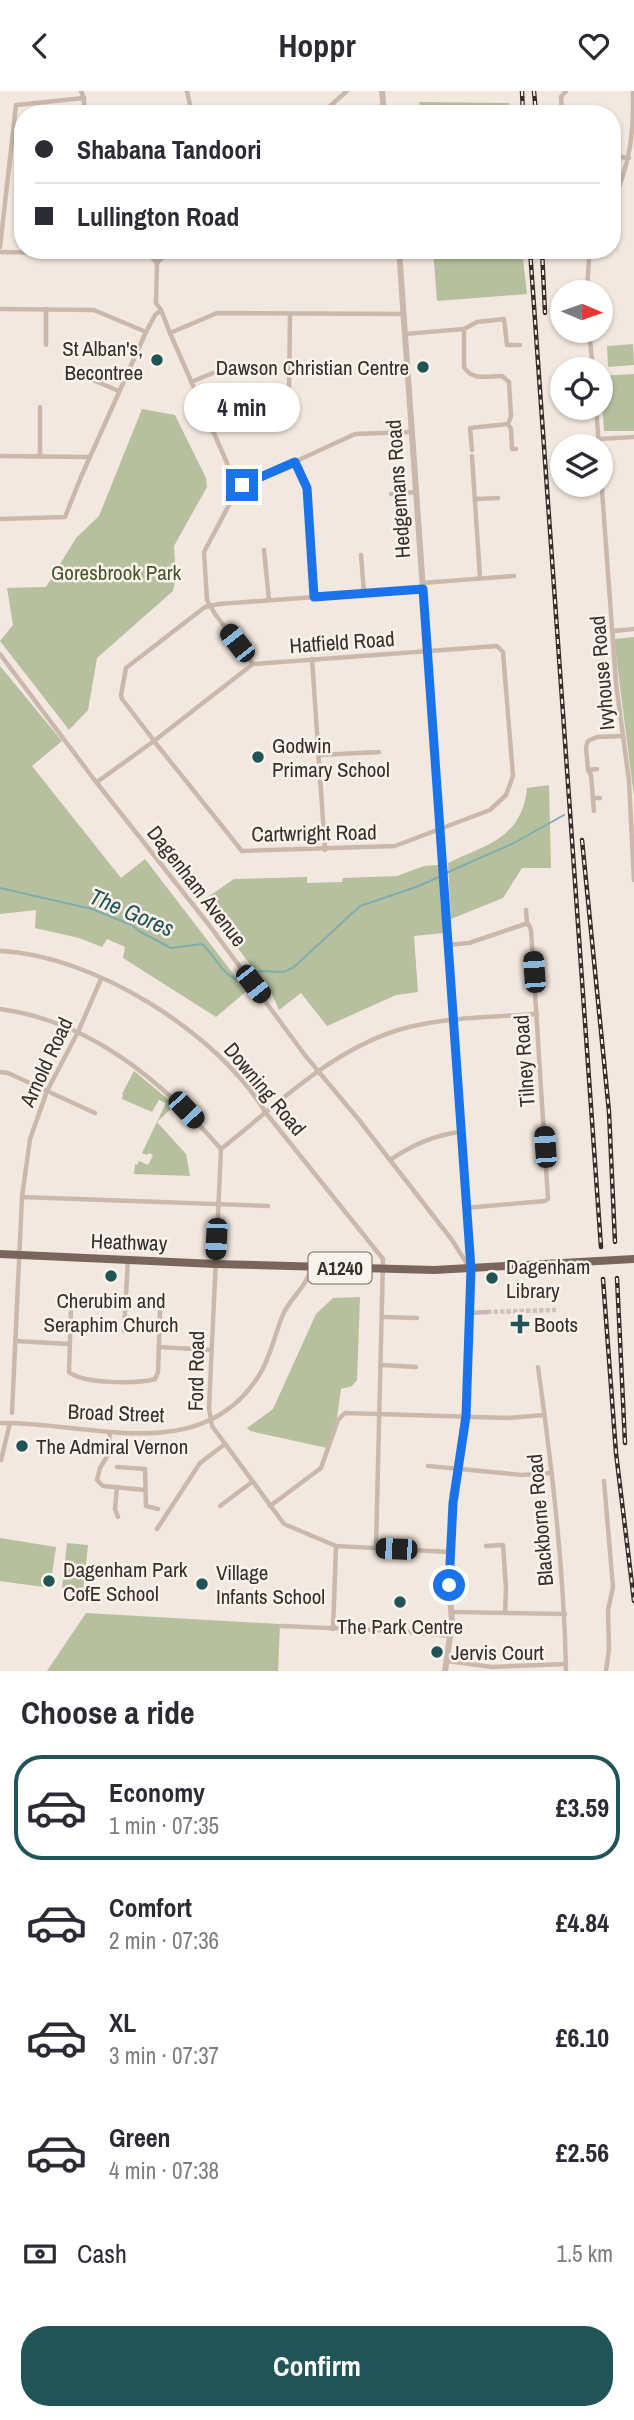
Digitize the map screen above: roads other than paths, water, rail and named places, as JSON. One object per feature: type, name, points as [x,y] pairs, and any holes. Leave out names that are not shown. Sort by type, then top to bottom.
[{"type":"main road","name":"Heathway","points":[[0,1254],[385,1270],[471,1269],[634,1259]]},
{"type":"street","points":[[81,91],[84,105]]},
{"type":"street","points":[[331,105],[347,91]]},
{"type":"street","points":[[621,180],[629,158],[633,130],[633,91]]},
{"type":"street","points":[[16,105],[84,98]]},
{"type":"street","points":[[0,249],[14,122]]},
{"type":"street","points":[[621,157],[629,158]]},
{"type":"street","points":[[0,163],[9,164]]},
{"type":"street","points":[[154,259],[157,263],[156,303],[162,310],[238,488]]},
{"type":"street","points":[[157,263],[161,259]]},
{"type":"street","name":"Hedgemans Road","points":[[399,259],[471,1269],[466,1416],[450,1552],[451,1636],[445,1671]]},
{"type":"street","points":[[588,280],[589,259]]},
{"type":"street","points":[[0,309],[94,310],[146,332]]},
{"type":"street","points":[[46,309],[46,345]]},
{"type":"street","points":[[0,519],[63,519],[146,332],[155,315],[162,310]]},
{"type":"street","points":[[170,333],[217,313],[404,314]]},
{"type":"street","points":[[212,431],[289,396],[290,313]]},
{"type":"street","points":[[405,334],[464,329],[477,322],[504,319],[507,345],[520,345]]},
{"type":"street","points":[[464,329],[464,367],[467,373],[472,376],[502,376],[509,382],[511,416],[508,423],[512,449],[516,449]]},
{"type":"street","points":[[191,382],[213,373]]},
{"type":"street","points":[[88,377],[119,391]]},
{"type":"street","points":[[40,407],[40,456]]},
{"type":"street","points":[[480,578],[470,428],[508,423]]},
{"type":"street","points":[[97,782],[155,741],[253,664],[207,600],[204,552],[238,488],[355,435],[412,432]]},
{"type":"street","points":[[613,438],[634,437]]},
{"type":"street","points":[[0,456],[89,457]]},
{"type":"street","points":[[295,462],[307,488],[314,597]]},
{"type":"street","points":[[391,494],[416,492]]},
{"type":"street","name":"Ivyhouse Road","points":[[603,497],[616,683],[629,781],[634,880]]},
{"type":"street","points":[[475,499],[498,498]]},
{"type":"street","points":[[264,550],[269,600]]},
{"type":"street","points":[[361,555],[363,593]]},
{"type":"street","points":[[155,741],[122,699],[124,671],[201,609],[514,576]]},
{"type":"street","points":[[613,631],[634,629]]},
{"type":"street","name":"Hatfield Road","points":[[253,664],[497,646],[502,648]]},
{"type":"street","name":"Cartwright Road","points":[[155,741],[240,850],[326,850],[395,846],[490,810],[506,795],[513,764],[502,648]]},
{"type":"street","name":"Dagenham Avenue","points":[[0,654],[319,1072],[440,1224],[471,1269]]},
{"type":"street","points":[[312,659],[326,850]]},
{"type":"street","points":[[594,811],[586,747],[588,741],[597,737],[623,736]]},
{"type":"street","points":[[319,755],[379,752]]},
{"type":"street","points":[[588,770],[597,769]]},
{"type":"street","points":[[593,799],[600,798]]},
{"type":"street","name":"Tilney Road","points":[[465,1208],[548,1199],[531,930],[527,924],[526,910]]},
{"type":"street","points":[[447,945],[469,943],[527,924]]},
{"type":"street","name":"Downing Road","points":[[0,951],[70,965],[137,997],[182,1025],[227,1064],[255,1095],[266,1113],[383,1259],[385,1270]]},
{"type":"street","name":"Arnold Road","points":[[12,1413],[22,1197],[30,1139],[47,1091],[102,979]]},
{"type":"street","points":[[0,1009],[38,1017],[78,1032],[116,1054],[159,1085],[221,1149],[346,1052],[381,1036],[409,1027],[452,1020],[537,1014]]},
{"type":"street","points":[[0,1072],[8,1073],[95,1113]]},
{"type":"street","points":[[390,1160],[410,1146],[460,1132]]},
{"type":"street","name":"Ford Road","points":[[221,1149],[210,1420],[284,1524],[337,1546],[450,1552]]},
{"type":"street","points":[[22,1197],[268,1206]]},
{"type":"street","points":[[124,1331],[128,1259]]},
{"type":"street","name":"Broad Street","points":[[0,1423],[110,1433],[161,1433],[200,1425],[241,1398],[259,1376],[282,1317],[289,1303],[307,1281],[311,1268]]},
{"type":"street","points":[[376,1548],[385,1270]]},
{"type":"street","points":[[71,1309],[68,1369],[71,1375],[106,1381],[155,1379],[158,1372],[160,1311]]},
{"type":"street","points":[[470,1313],[487,1312]]},
{"type":"street","points":[[383,1317],[417,1318]]},
{"type":"street","points":[[16,1341],[69,1343]]},
{"type":"street","points":[[159,1347],[211,1350]]},
{"type":"street","points":[[382,1365],[416,1367]]},
{"type":"street","name":"Blackborne Road","points":[[538,1367],[552,1473],[565,1613],[566,1671]]},
{"type":"street","points":[[270,1506],[321,1468],[340,1416],[345,1413],[528,1418],[544,1416]]},
{"type":"street","points":[[1,1460],[10,1423]]},
{"type":"street","points":[[110,1433],[108,1455],[97,1480],[103,1486],[145,1490]]},
{"type":"street","points":[[157,1529],[200,1463],[225,1444]]},
{"type":"street","points":[[428,1466],[522,1475],[552,1473]]},
{"type":"street","points":[[117,1467],[145,1469],[146,1506],[158,1509]]},
{"type":"street","points":[[604,1481],[613,1587],[608,1610],[609,1649],[606,1671]]},
{"type":"street","points":[[220,1506],[253,1482]]},
{"type":"street","points":[[117,1487],[115,1509],[118,1517]]},
{"type":"street","points":[[486,1546],[503,1545],[505,1613]]},
{"type":"street","points":[[334,1629],[337,1546]]},
{"type":"street","points":[[452,1612],[565,1613]]},
{"type":"street","points":[[281,1626],[451,1636]]},
{"type":"street","points":[[447,1661],[481,1667],[566,1664]]},
{"type":"waterway","name":"The Gores","points":[[446,873],[514,843],[564,815]]},
{"type":"waterway","name":"The Gores","points":[[252,971],[284,972],[294,967],[360,906],[441,876]]},
{"type":"waterway","name":"The Gores","points":[[0,888],[92,909],[132,925],[171,948],[202,944],[223,969],[238,980]]},
{"type":"tunnel","points":[[487,1312],[556,1310]]},
{"type":"railway","points":[[522,91],[523,105]]},
{"type":"railway","points":[[534,91],[535,105]]},
{"type":"railway","points":[[531,259],[601,1247]]},
{"type":"railway","points":[[542,259],[545,313]]},
{"type":"railway","points":[[582,840],[609,1112],[615,1242]]},
{"type":"railway","points":[[617,1278],[625,1443]]},
{"type":"railway","points":[[603,1279],[616,1453],[634,1601]]},
{"type":"place","name":"St Alban's, Becontree","points":[[157,360]]},
{"type":"place","name":"Dawson Christian Centre","points":[[423,367]]},
{"type":"place","name":"Godwin Primary School","points":[[258,757]]},
{"type":"place","name":"Cherubim and Seraphim Church","points":[[111,1276]]},
{"type":"place","name":"Dagenham Library","points":[[492,1278]]},
{"type":"place","name":"Boots","points":[[520,1324]]},
{"type":"place","name":"The Admiral Vernon","points":[[22,1446]]},
{"type":"place","name":"Dagenham Park CofE School","points":[[49,1581]]},
{"type":"place","name":"Village Infants School","points":[[202,1584]]},
{"type":"place","name":"The Park Centre","points":[[400,1602]]},
{"type":"place","name":"Jervis Court","points":[[437,1652]]},
{"type":"park label","name":"Goresbrook Park","points":[[116,572]]}]
